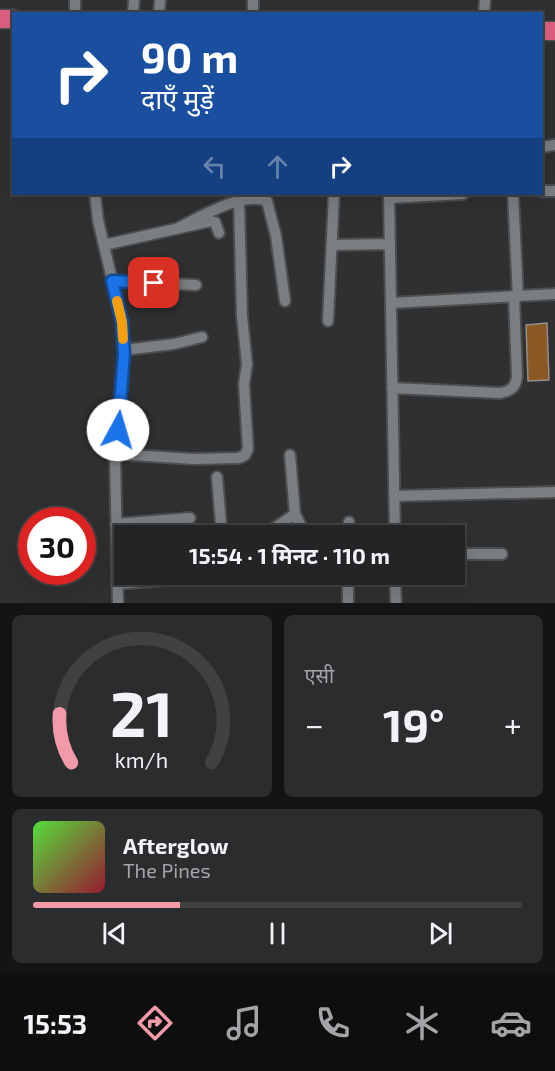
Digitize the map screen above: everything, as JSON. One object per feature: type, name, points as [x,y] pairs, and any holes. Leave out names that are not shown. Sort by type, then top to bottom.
[{"type":"street","points":[[95,195],[98,220],[122,322],[124,350],[123,383],[115,454],[116,524],[190,518]]},
{"type":"street","points":[[328,321],[334,195]]},
{"type":"street","points":[[395,525],[389,196],[426,195]]},
{"type":"street","points":[[392,388],[500,393],[510,391],[515,386],[517,377],[513,195]]},
{"type":"street","points":[[180,227],[209,212],[239,201],[256,199],[267,201],[276,236],[285,301]]},
{"type":"street","points":[[115,454],[194,459],[239,458],[245,455],[248,449],[244,384],[247,364],[242,316],[239,201]]},
{"type":"street","points":[[104,245],[180,227],[215,222],[219,233]]},
{"type":"street","points":[[332,245],[390,244]]},
{"type":"street","points":[[112,281],[196,285]]},
{"type":"street","points":[[391,303],[555,294]]},
{"type":"street","points":[[124,350],[174,344],[202,337]]},
{"type":"street","points":[[290,455],[295,514],[300,525]]},
{"type":"street","points":[[217,477],[221,525]]},
{"type":"street","points":[[394,496],[555,492]]},
{"type":"street","points":[[278,525],[295,514]]},
{"type":"street","points":[[465,554],[502,554]]},
{"type":"street","points":[[117,585],[118,603]]},
{"type":"street","points":[[348,585],[348,603]]},
{"type":"street","points":[[395,585],[396,603]]},
{"type":"building","points":[[547,323],[549,380],[528,381],[526,325]]},
{"type":"slow traffic","points":[[117,301],[123,339]]},
{"type":"route","points":[[118,430],[124,354],[122,322],[112,281],[154,283]]}]
